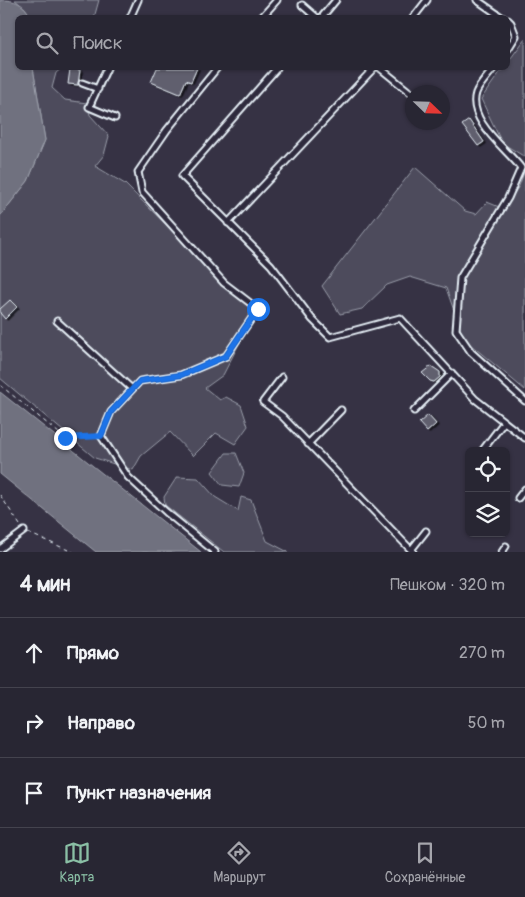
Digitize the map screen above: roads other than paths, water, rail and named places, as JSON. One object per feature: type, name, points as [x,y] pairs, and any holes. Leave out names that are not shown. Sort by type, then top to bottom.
[{"type":"street","points":[[131,15],[138,0]]},
{"type":"street","points":[[264,15],[277,0]]},
{"type":"street","points":[[322,15],[336,0]]},
{"type":"street","points":[[416,15],[427,0]]},
{"type":"street","points":[[477,0],[499,15]]},
{"type":"street","points":[[302,5],[315,15]]},
{"type":"street","points":[[510,22],[516,36],[510,46]]},
{"type":"street","points":[[106,70],[89,107],[115,118]]},
{"type":"street","points":[[215,552],[166,512],[128,477],[101,436],[111,412],[140,381],[181,375],[226,356],[258,309],[224,282],[142,192],[138,172],[167,130],[216,70]]},
{"type":"street","points":[[275,70],[182,176],[271,265],[312,319],[330,337],[400,318],[475,399],[525,438]]},
{"type":"street","points":[[228,223],[372,70]]},
{"type":"street","points":[[382,70],[405,88]]},
{"type":"street","points":[[493,70],[476,93],[475,106],[490,136],[521,168],[508,198],[460,278],[456,330],[471,352],[525,401]]},
{"type":"street","points":[[82,82],[98,89]]},
{"type":"street","points":[[57,321],[132,389]]},
{"type":"street","points":[[414,411],[452,373]]},
{"type":"street","points":[[282,377],[263,402],[282,416],[412,551],[426,531]]},
{"type":"street","points":[[308,444],[341,410]]},
{"type":"street","points":[[485,447],[504,422]]},
{"type":"street","points":[[518,498],[525,489]]},
{"type":"street","points":[[0,550],[24,531]]},
{"type":"street","points":[[502,552],[506,546]]},
{"type":"water","points":[[0,0],[18,3],[25,8],[30,15],[15,15],[15,70],[33,70],[45,140],[28,181],[0,216]]},
{"type":"water","points":[[0,392],[201,552],[96,552],[0,474]]}]
